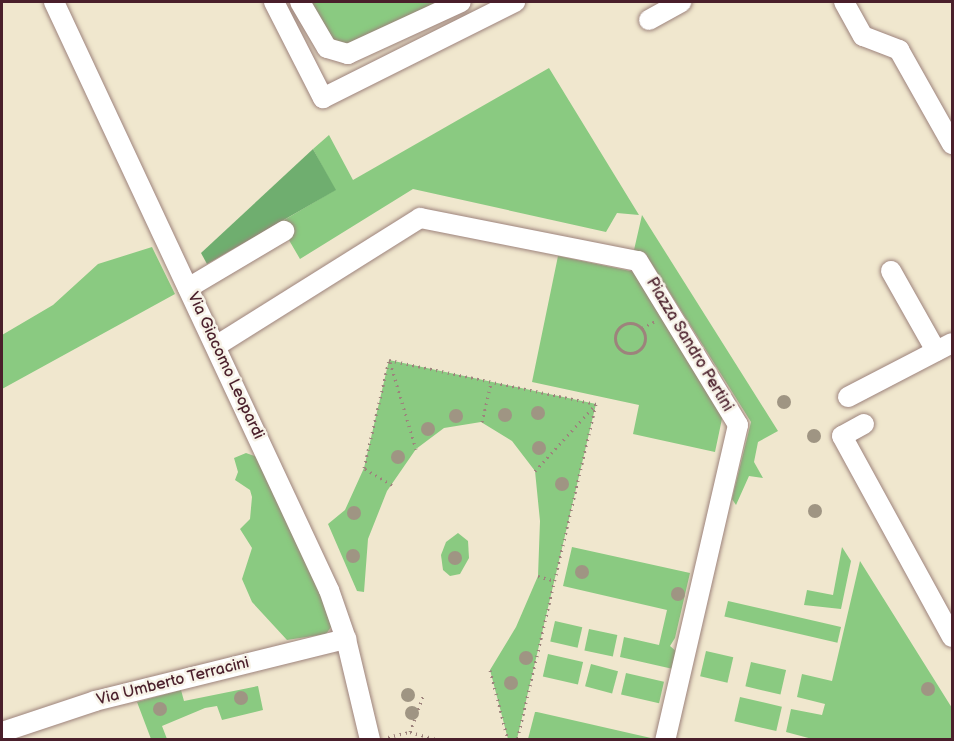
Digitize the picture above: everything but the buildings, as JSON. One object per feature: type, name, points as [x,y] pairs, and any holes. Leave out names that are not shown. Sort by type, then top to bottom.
[{"type":"street","name":"Via Giacomo Leopardi","points":[[54,2],[329,590],[346,639],[370,740]]},
{"type":"street","points":[[274,2],[323,98],[515,2]]},
{"type":"street","points":[[300,2],[327,48],[348,54],[359,52],[461,2]]},
{"type":"street","points":[[649,20],[681,2]]},
{"type":"street","points":[[844,2],[863,36],[899,50],[952,144]]},
{"type":"street","name":"Piazza Sandro Pertini","points":[[216,346],[420,218],[638,261],[738,424],[665,740]]},
{"type":"street","points":[[188,288],[284,231]]},
{"type":"street","points":[[848,397],[944,347],[891,271]]},
{"type":"street","points":[[864,424],[842,436],[952,637]]},
{"type":"street","name":"Via Umberto Terracini","points":[[2,732],[95,701],[346,639]]},
{"type":"path","points":[[634,323],[642,328],[645,338],[642,348],[633,353],[618,349],[615,335],[620,326],[634,323]]},
{"type":"path","points":[[389,360],[596,404]]},
{"type":"path","points":[[389,360],[416,449]]},
{"type":"path","points":[[389,360],[364,468],[392,485]]},
{"type":"path","points":[[482,422],[491,383]]},
{"type":"path","points":[[535,471],[596,404]]},
{"type":"path","points":[[517,740],[596,404]]},
{"type":"path","points":[[538,576],[555,581]]},
{"type":"path","points":[[490,670],[508,740]]},
{"type":"path","points":[[410,732],[423,696]]},
{"type":"path","points":[[377,740],[410,732],[440,740]]},
{"type":"green space","points":[[309,2],[445,2],[355,46],[333,42]]},
{"type":"green space","points":[[549,68],[639,215],[617,213],[606,232],[413,189],[300,259],[279,223],[335,190],[313,149],[329,135],[353,180]]},
{"type":"green space","points":[[313,149],[336,190],[207,264],[201,253]]},
{"type":"green space","points":[[642,215],[778,431],[758,442],[754,462],[763,478],[749,476],[736,505],[732,499],[751,422],[645,253],[634,250]]},
{"type":"green space","points":[[152,247],[175,294],[2,389],[2,335],[53,305],[98,264]]},
{"type":"green space","points":[[558,256],[635,272],[723,414],[715,452],[633,434],[639,405],[532,382]]},
{"type":"green space","points":[[389,360],[596,404],[517,739],[508,739],[490,670],[516,627],[538,576],[540,521],[535,471],[512,441],[481,422],[444,428],[416,449],[387,491],[368,539],[364,592],[357,591],[328,524],[345,510],[364,468]]},
{"type":"green space","points":[[246,453],[263,459],[334,623],[326,634],[287,640],[252,602],[242,579],[252,548],[240,529],[250,519],[252,497],[250,490],[235,480],[238,472],[234,458]]},
{"type":"green space","points":[[458,533],[468,541],[469,558],[460,574],[450,576],[443,570],[441,555],[446,542]]},
{"type":"green space","points":[[572,547],[690,573],[675,638],[670,646],[677,652],[673,669],[620,657],[624,637],[659,645],[667,610],[563,586]]},
{"type":"green space","points":[[842,547],[851,561],[841,609],[804,605],[807,590],[833,595]]},
{"type":"green space","points":[[860,561],[952,708],[952,739],[816,740],[786,732],[791,709],[822,715],[825,704],[797,697],[802,674],[832,681]]},
{"type":"green space","points":[[728,601],[841,627],[837,643],[724,617]]},
{"type":"green space","points":[[555,621],[582,627],[578,648],[550,641]]},
{"type":"green space","points":[[589,629],[617,635],[613,657],[584,651]]},
{"type":"green space","points":[[706,651],[733,657],[727,683],[700,676]]},
{"type":"green space","points":[[548,654],[583,662],[578,685],[543,676]]},
{"type":"green space","points":[[751,662],[786,670],[780,694],[745,686]]},
{"type":"green space","points":[[591,664],[618,671],[612,693],[585,686]]},
{"type":"green space","points":[[626,673],[664,682],[659,703],[621,694]]},
{"type":"green space","points":[[258,686],[263,710],[222,720],[217,706],[205,708],[162,726],[167,739],[151,739],[137,702],[181,690],[184,701]]},
{"type":"green space","points":[[740,697],[782,707],[776,731],[734,721]]},
{"type":"green space","points":[[535,712],[537,712],[651,738],[528,739]]}]
